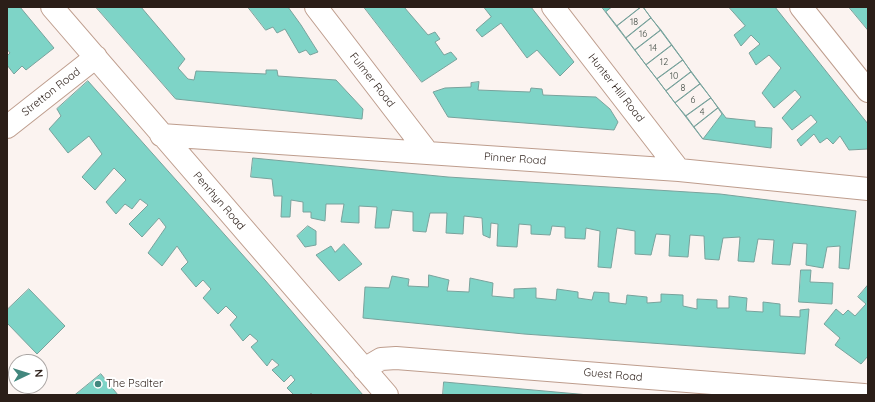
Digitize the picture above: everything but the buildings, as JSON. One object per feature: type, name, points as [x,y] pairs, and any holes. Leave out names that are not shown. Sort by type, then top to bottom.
[{"type":"street","name":"Penrhyn Road","points":[[52,7],[387,395]]},
{"type":"street","name":"Fulmer Road","points":[[316,7],[428,153]]},
{"type":"street","name":"Hunter Hill Road","points":[[553,7],[679,170]]},
{"type":"street","points":[[801,7],[868,91]]},
{"type":"street","name":"Stretton Road","points":[[7,127],[96,57]]},
{"type":"street","name":"Pinner Road","points":[[161,134],[679,170],[868,189]]},
{"type":"street","name":"Guest Road","points":[[364,369],[381,360],[396,358],[864,395]]},
{"type":"place","name":"The Psalter","points":[[98,384]]}]
